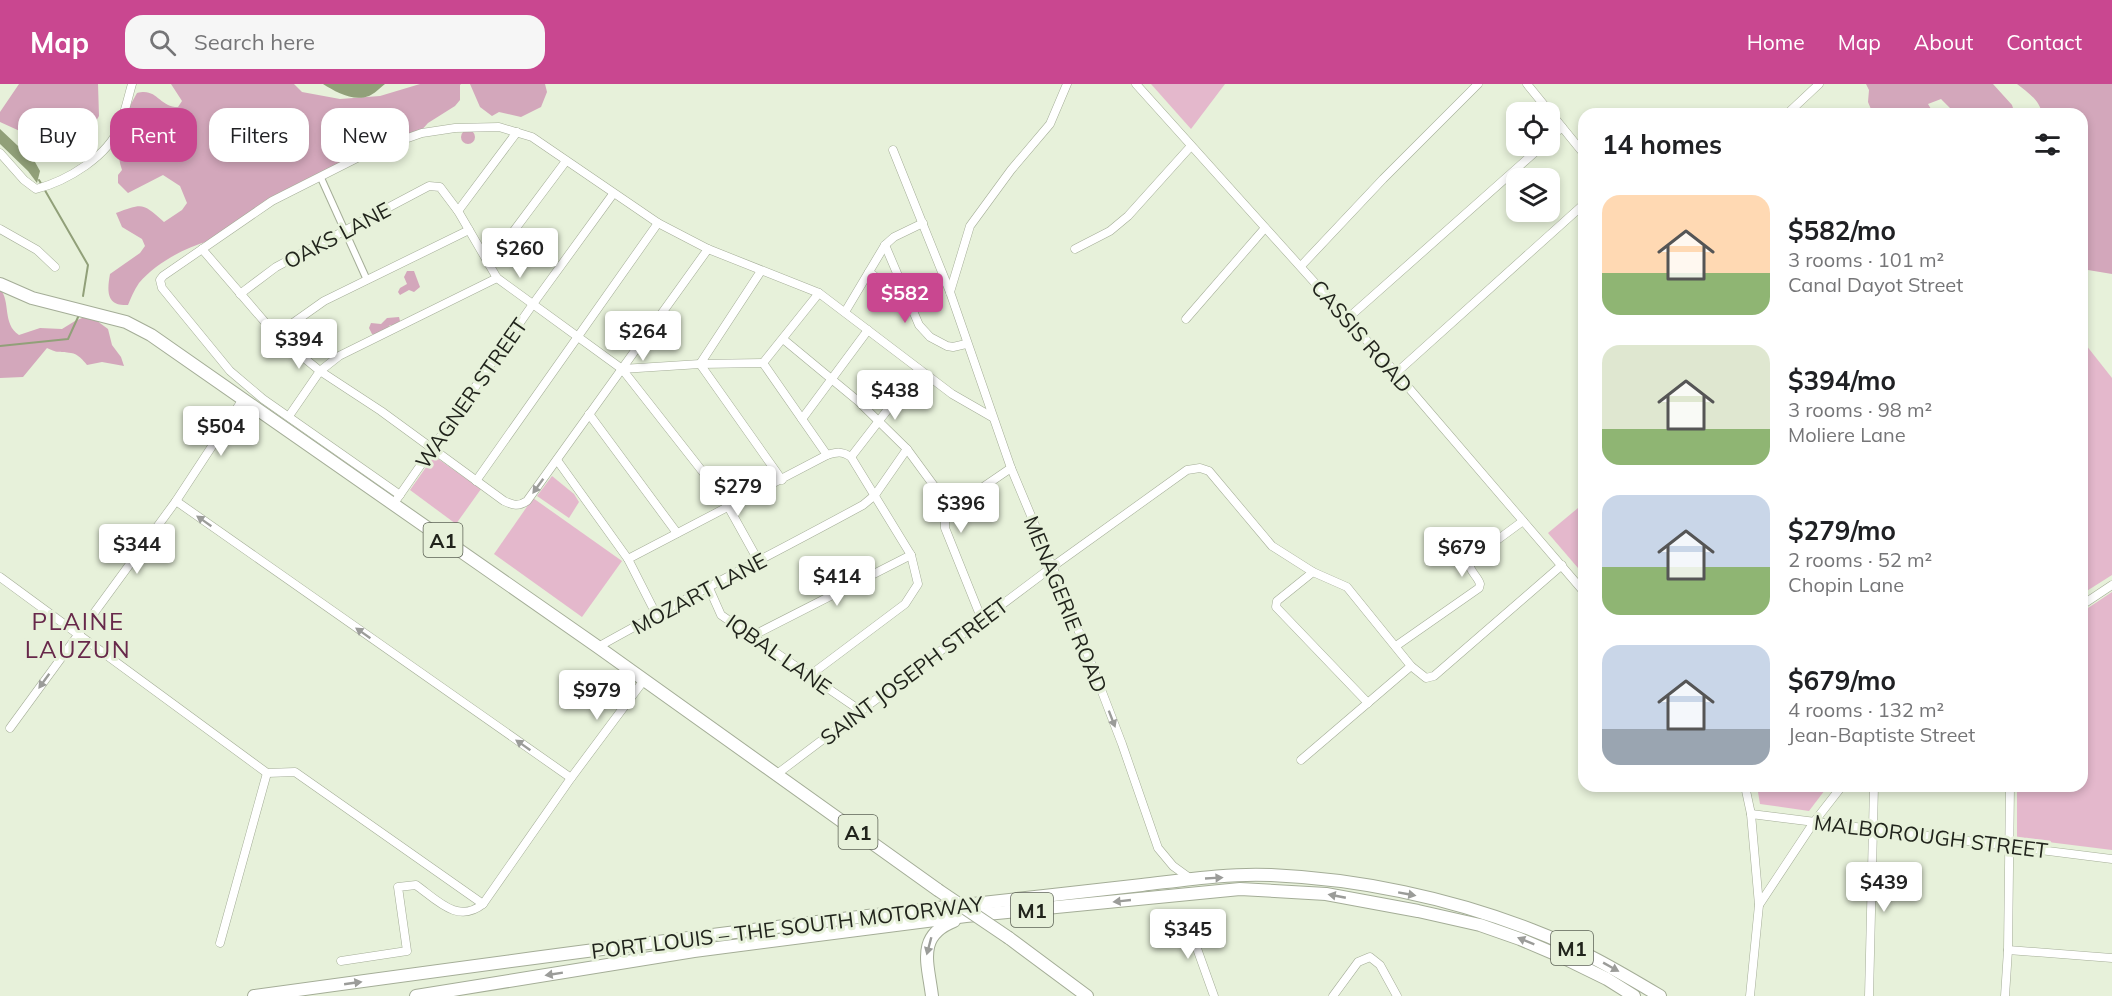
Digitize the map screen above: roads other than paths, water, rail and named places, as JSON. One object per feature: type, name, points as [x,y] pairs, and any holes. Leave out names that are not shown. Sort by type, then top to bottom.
[{"type":"main road","name":"A1","points":[[0,284],[32,298],[126,322],[151,335],[396,500],[1087,996]]},
{"type":"main road","name":"PORT LOUIS – THE SOUTH MOTORWAY","points":[[254,996],[706,935],[1191,879],[1270,875],[1350,883],[1427,897],[1479,912],[1533,930],[1606,964],[1660,996]]},
{"type":"main road","name":"PORT LOUIS – THE SOUTH MOTORWAY","points":[[416,996],[694,951],[966,916],[1240,889],[1326,894],[1480,925],[1560,956],[1607,979],[1634,996]]},
{"type":"main road","points":[[932,996],[927,955],[928,942],[934,932],[942,926],[966,916]]},
{"type":"street","points":[[0,153],[24,180],[36,189],[56,181],[84,166],[107,149],[120,126],[132,84]]},
{"type":"street","points":[[950,292],[970,226],[1011,170],[1050,124],[1067,84]]},
{"type":"street","name":"CASSIS ROAD","points":[[1136,84],[1396,373],[1578,585]]},
{"type":"street","points":[[1301,266],[1383,179],[1478,84]]},
{"type":"street","points":[[1527,84],[1578,147]]},
{"type":"street","points":[[1793,108],[1819,84]]},
{"type":"street","points":[[396,500],[289,416],[263,399],[230,371],[162,288],[160,280],[272,201],[371,151],[422,133],[455,128],[499,127],[531,137],[658,223],[708,249],[819,293],[952,394],[992,417]]},
{"type":"street","points":[[517,132],[458,212],[497,278],[622,369],[729,508],[759,562]]},
{"type":"street","points":[[1075,249],[1110,231],[1128,216],[1191,146]]},
{"type":"street","name":"MENAGERIE ROAD","points":[[893,150],[950,292],[966,344],[1011,468],[1122,744],[1158,848],[1173,866],[1191,879]]},
{"type":"street","points":[[1347,319],[1531,156]]},
{"type":"street","points":[[489,264],[566,161]]},
{"type":"street","points":[[321,177],[367,280]]},
{"type":"street","name":"OAKS LANE","points":[[240,294],[276,267],[429,186],[438,186],[445,191],[458,212]]},
{"type":"street","name":"WAGNER STREET","points":[[396,500],[533,304],[614,194]]},
{"type":"street","points":[[1396,373],[1578,209]]},
{"type":"street","points":[[476,481],[658,223]]},
{"type":"street","points":[[844,312],[885,246],[894,237],[922,223]]},
{"type":"street","points":[[1185,319],[1265,228]]},
{"type":"street","points":[[0,229],[37,249],[55,267]]},
{"type":"street","points":[[276,335],[324,301],[469,230]]},
{"type":"street","points":[[885,246],[920,326],[930,337],[953,347],[966,344]]},
{"type":"street","points":[[202,249],[276,335],[320,371],[514,506],[527,501],[708,249]]},
{"type":"street","points":[[700,364],[761,271]]},
{"type":"street","points":[[869,272],[909,302]]},
{"type":"street","points":[[289,416],[320,371],[339,357],[497,278]]},
{"type":"street","points":[[622,369],[763,363],[819,293]]},
{"type":"street","points":[[802,418],[868,330]]},
{"type":"street","points":[[783,339],[879,421],[907,449],[951,509]]},
{"type":"street","points":[[763,363],[827,455]]},
{"type":"street","points":[[700,364],[782,480]]},
{"type":"street","points":[[848,454],[879,421],[919,369]]},
{"type":"street","points":[[10,728],[176,501],[243,399]]},
{"type":"street","points":[[589,414],[677,533]]},
{"type":"street","name":"MOZART LANE","points":[[598,647],[863,505],[875,495],[907,449]]},
{"type":"street","points":[[628,559],[827,455],[840,452],[848,454],[910,555],[918,584],[905,604],[809,676]]},
{"type":"street","points":[[557,460],[628,559],[656,614]]},
{"type":"street","points":[[982,620],[945,528],[945,516],[951,509],[1011,468]]},
{"type":"street","name":"SAINT JOSEPH STREET","points":[[777,774],[1052,567],[1187,470],[1200,468],[1209,471],[1272,546],[1313,572],[1347,587],[1411,666],[1426,678],[1434,676],[1562,565]]},
{"type":"street","points":[[176,501],[571,778]]},
{"type":"street","points":[[1396,646],[1479,588],[1479,580],[1470,567],[1470,560],[1523,520]]},
{"type":"street","points":[[752,636],[910,555]]},
{"type":"street","points":[[1313,572],[1277,601],[1276,607],[1368,703]]},
{"type":"street","points":[[0,577],[267,773],[295,772],[483,904]]},
{"type":"street","points":[[2088,601],[2112,585]]},
{"type":"street","name":"IQBAL LANE","points":[[709,588],[722,615],[861,711]]},
{"type":"street","points":[[1301,760],[1411,666]]},
{"type":"street","points":[[341,961],[407,951],[398,887],[416,885],[453,911],[474,912],[483,904],[571,778],[644,680]]},
{"type":"street","points":[[220,943],[267,773]]},
{"type":"street","points":[[1745,792],[1750,814],[1759,905],[1750,996]]},
{"type":"street","points":[[1759,905],[1814,822],[1837,792]]},
{"type":"street","points":[[1869,996],[1874,792]]},
{"type":"street","points":[[2005,996],[2008,950],[2010,792]]},
{"type":"street","name":"MALBOROUGH STREET","points":[[1750,814],[2112,859]]},
{"type":"street","points":[[1185,915],[1214,996]]},
{"type":"street","points":[[2008,950],[2112,958]]},
{"type":"street","points":[[1333,996],[1364,958],[1370,957],[1380,965],[1397,996]]},
{"type":"waterway","points":[[39,180],[88,265],[83,296]]},
{"type":"waterway","points":[[0,346],[68,339],[79,315]]},
{"type":"district","name":"PLAINE LAUZUN","points":[[78,635]]}]
